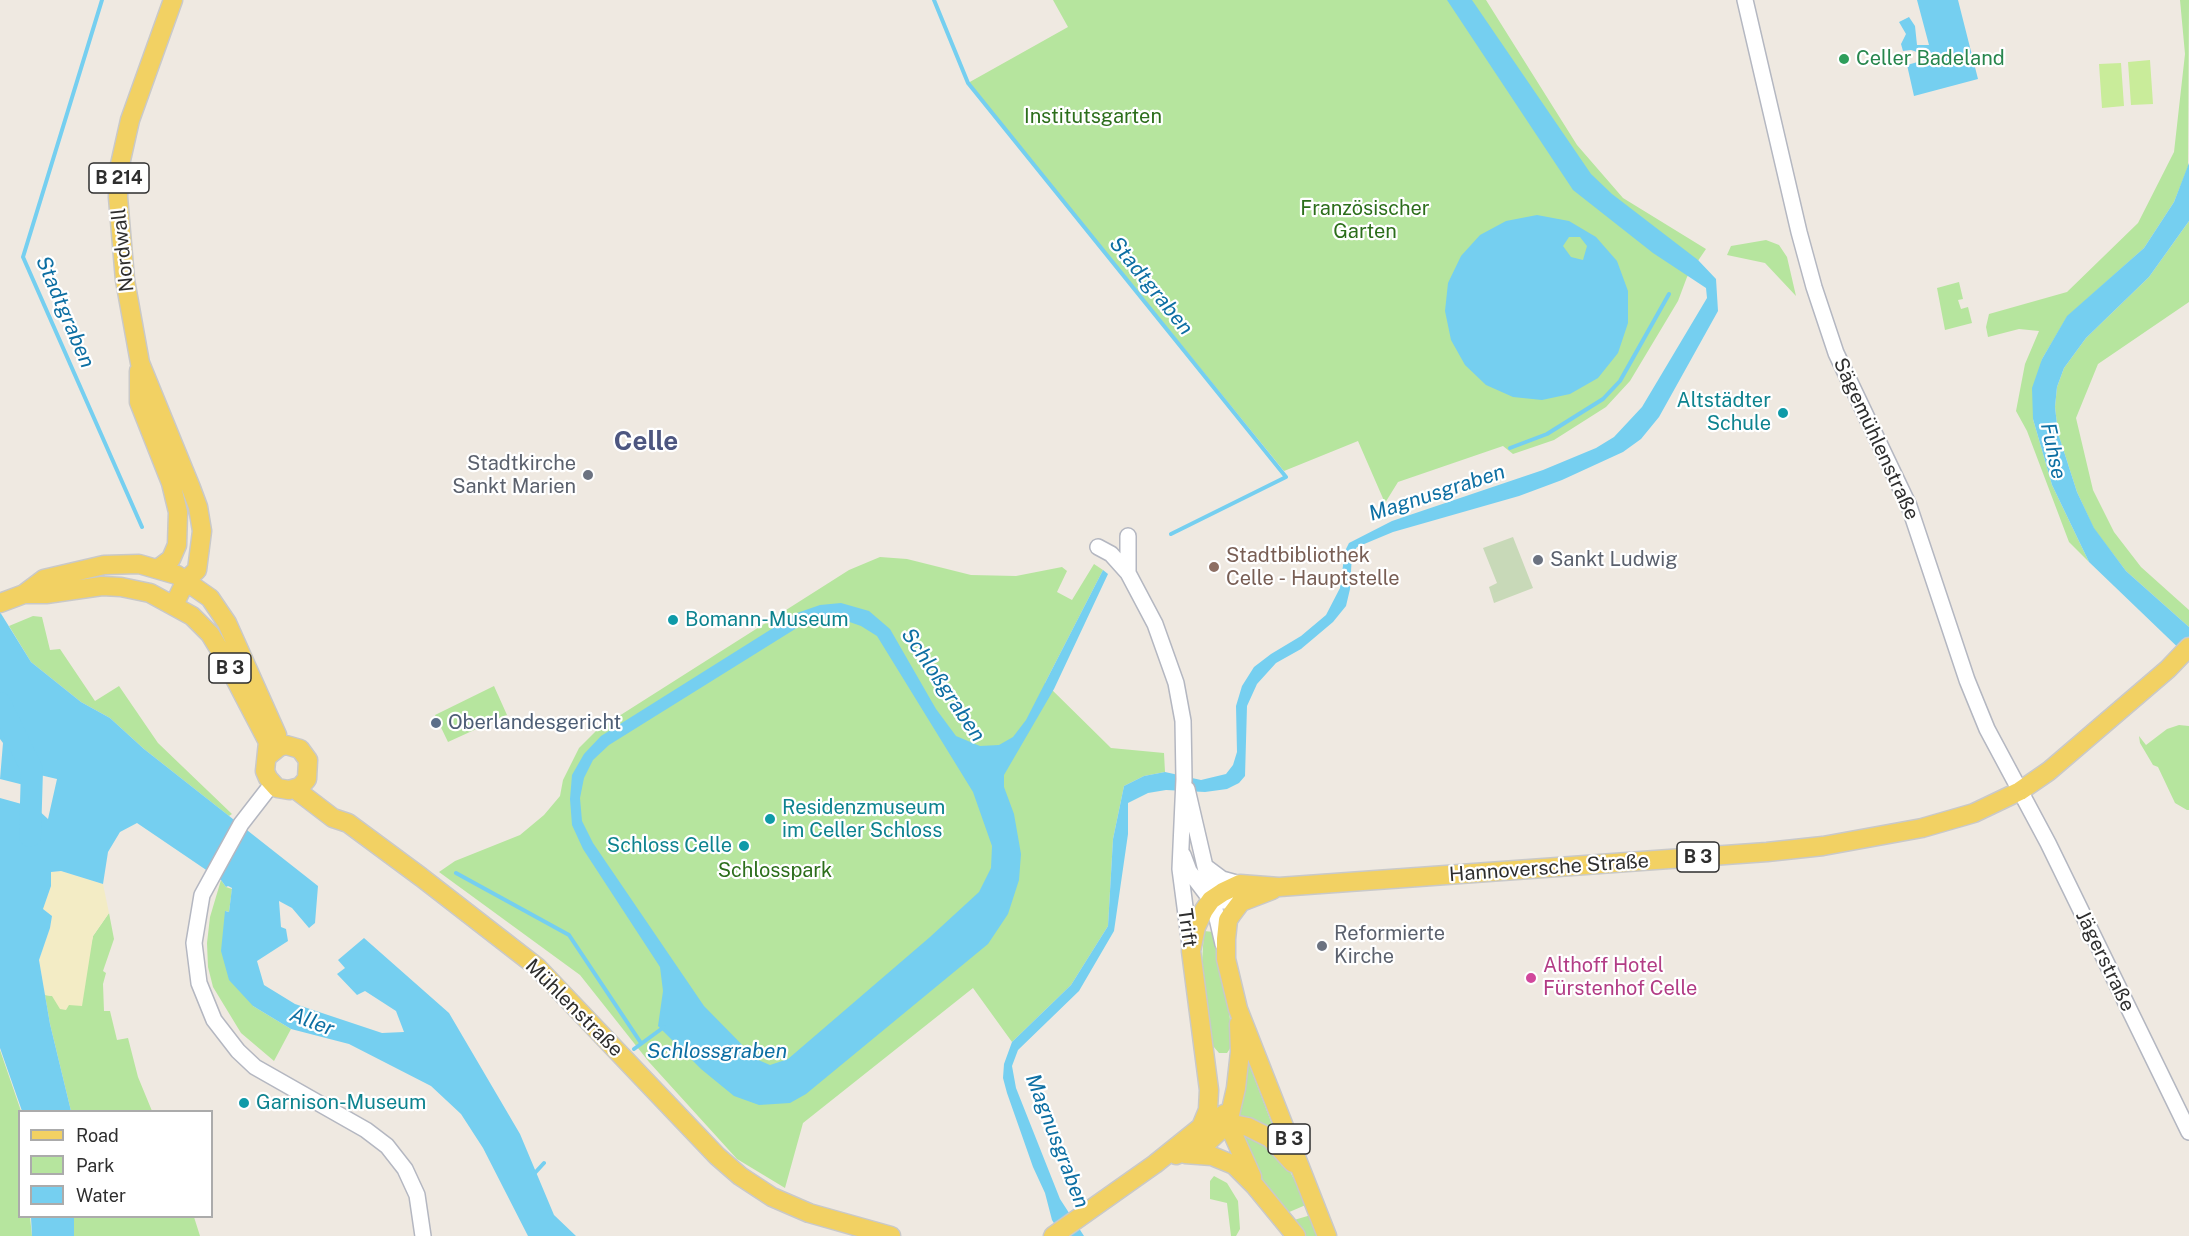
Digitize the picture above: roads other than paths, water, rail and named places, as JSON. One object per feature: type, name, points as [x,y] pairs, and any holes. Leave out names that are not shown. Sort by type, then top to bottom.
[{"type":"main road","name":"Nordwall","points":[[173,0],[130,120],[119,169],[118,218],[128,302],[140,363],[182,471],[190,523],[186,580]]},
{"type":"main road","name":"Nordwall","points":[[140,363],[139,402],[171,483],[178,512],[177,545],[171,559],[159,568]]},
{"type":"main road","name":"B 3","points":[[12,598],[44,579],[104,566],[139,564],[159,568],[186,580],[210,598],[227,623],[275,731],[286,745]]},
{"type":"main road","name":"B 214","points":[[174,604],[186,580]]},
{"type":"main road","name":"B 3","points":[[12,598],[102,586],[150,593],[174,604],[192,616],[210,634],[221,651],[267,742],[268,756]]},
{"type":"main road","name":"Hannoversche Straße","points":[[1241,893],[1279,887],[1548,869],[1823,846],[1961,818],[2020,791],[2049,771],[2184,652]]},
{"type":"main road","points":[[272,784],[265,771],[268,756],[279,747],[286,745]]},
{"type":"main road","name":"Mühlenstraße","points":[[286,745],[293,746],[305,754],[310,767],[309,774],[348,823],[485,925],[537,967],[717,1156],[740,1176],[772,1197],[809,1213],[891,1236]]},
{"type":"main road","points":[[295,789],[304,783],[309,774]]},
{"type":"main road","name":"Mühlenstraße","points":[[272,784],[283,790],[295,789],[333,818],[348,823]]},
{"type":"main road","name":"B 3","points":[[1241,893],[1228,920],[1226,959],[1238,1009],[1316,1207]]},
{"type":"main road","points":[[1191,951],[1196,927],[1212,900],[1241,893]]},
{"type":"main road","name":"Trift","points":[[1191,951],[1209,1090],[1208,1110],[1201,1127]]},
{"type":"main road","name":"B 3","points":[[1228,1123],[1236,1088],[1240,1052],[1238,1009]]},
{"type":"main road","name":"Trift","points":[[1204,1059],[1228,1123],[1256,1186]]},
{"type":"main road","points":[[1155,1164],[1209,1141],[1228,1123]]},
{"type":"main road","points":[[1055,1235],[1155,1164],[1201,1127],[1228,1123],[1248,1127],[1270,1138],[1278,1145],[1291,1160],[1316,1207],[1327,1236]]},
{"type":"main road","points":[[1178,1154],[1212,1156],[1234,1165],[1256,1186],[1296,1236]]},
{"type":"street","name":"Sägemühlenstraße","points":[[1745,0],[1814,288],[1836,353],[1909,506],[1977,707],[2020,791]]},
{"type":"street","points":[[1128,536],[1128,573]]},
{"type":"street","points":[[1098,547],[1111,554],[1128,573],[1155,624],[1170,662],[1183,721],[1186,797],[1206,867],[1226,959]]},
{"type":"street","points":[[272,784],[241,824],[210,876],[202,895],[194,943],[199,983],[214,1020],[238,1051],[255,1067],[366,1130],[387,1146],[405,1168],[417,1195],[423,1236]]},
{"type":"street","name":"Jägerstraße","points":[[2020,791],[2189,1132]]},
{"type":"street","name":"Trift","points":[[1186,797],[1180,869],[1191,951]]},
{"type":"street","points":[[1180,849],[1189,871],[1212,900]]},
{"type":"street","points":[[1206,867],[1241,893]]},
{"type":"water","points":[[1447,0],[1472,0],[1591,174],[1612,194],[1698,260],[1716,279],[1718,311],[1659,417],[1641,439],[1623,452],[1562,480],[1519,496],[1393,532],[1357,547],[1352,554],[1350,589],[1346,606],[1333,622],[1301,649],[1276,663],[1257,684],[1247,706],[1245,776],[1239,783],[1227,789],[1205,792],[1166,790],[1148,793],[1128,803],[1128,834],[1114,931],[1079,991],[1018,1050],[1012,1066],[1016,1088],[1060,1199],[1084,1236],[1062,1236],[1052,1220],[1045,1193],[1033,1167],[1007,1093],[1003,1078],[1004,1064],[1012,1042],[1071,985],[1108,926],[1113,839],[1124,786],[1144,776],[1165,772],[1201,780],[1226,774],[1233,765],[1237,752],[1236,706],[1242,686],[1254,667],[1301,636],[1326,615],[1340,588],[1345,551],[1349,543],[1392,521],[1543,470],[1596,448],[1614,437],[1642,407],[1707,298],[1706,288],[1653,253],[1573,190]]},
{"type":"water","points":[[1917,0],[1958,0],[1978,79],[1914,96],[1907,65],[1932,58],[1930,51],[1920,53],[1911,50],[1903,51],[1901,44],[1906,34],[1899,22],[1909,17],[1915,26],[1917,45],[1929,45]]},
{"type":"water","name":"Fuhse","points":[[2189,163],[2189,221],[2149,277],[2086,338],[2064,368],[2057,387],[2055,407],[2058,433],[2077,492],[2094,528],[2126,571],[2189,627],[2189,658],[2089,562],[2052,485],[2033,419],[2032,388],[2042,359],[2067,316],[2144,248],[2174,202]]},
{"type":"water","points":[[1537,215],[1569,221],[1596,237],[1617,261],[1628,291],[1628,323],[1618,353],[1598,378],[1570,394],[1542,400],[1513,397],[1486,385],[1465,365],[1451,340],[1445,311],[1448,283],[1461,256],[1480,235],[1506,221]],"holes":[[[1569,237],[1580,237],[1587,246],[1583,260],[1571,257],[1563,246]]]},
{"type":"water","name":"Schlossgraben","points":[[1103,570],[1108,574],[1054,689],[1004,775],[1004,787],[1014,814],[1021,854],[1019,880],[1008,914],[988,944],[806,1094],[790,1103],[759,1105],[734,1096],[701,1069],[658,1026],[663,991],[660,967],[583,849],[572,825],[570,799],[572,775],[584,754],[601,736],[797,613],[820,605],[841,603],[869,611],[890,629],[936,709],[956,736],[980,746],[999,745],[1013,737],[1026,720]],"holes":[[[822,619],[841,619],[861,626],[877,636],[973,792],[992,846],[991,868],[979,892],[930,937],[788,1059],[770,1065],[756,1059],[704,1006],[593,843],[582,821],[580,798],[584,778],[593,760],[609,745],[800,626]]]},
{"type":"water","name":"Aller","points":[[0,612],[31,662],[81,702],[110,718],[144,749],[318,886],[315,923],[309,928],[292,908],[279,901],[281,927],[286,929],[288,941],[257,961],[264,985],[295,1004],[382,1033],[404,1032],[396,1011],[365,991],[357,995],[337,974],[345,968],[338,960],[364,938],[449,1013],[520,1134],[554,1215],[576,1236],[528,1236],[483,1148],[461,1114],[431,1086],[349,1044],[291,1029],[253,1006],[229,980],[221,951],[225,911],[229,912],[232,888],[226,887],[221,880],[137,823],[120,832],[108,852],[103,884],[61,871],[51,872],[51,886],[43,909],[52,916],[39,960],[50,1024],[71,1110],[22,1110],[0,1048],[0,798],[36,808],[48,819],[57,779],[40,775],[36,788],[0,779],[3,743],[0,739]]},
{"type":"water","points":[[31,1218],[74,1218],[74,1236],[32,1236]]},
{"type":"waterway","name":"Stadtgraben","points":[[102,0],[23,257],[142,527]]},
{"type":"waterway","name":"Stadtgraben","points":[[934,0],[968,83],[1286,477],[1171,534]]},
{"type":"waterway","points":[[1510,448],[1547,434],[1603,399],[1620,381],[1669,294]]},
{"type":"waterway","points":[[0,703],[32,770],[30,836]]},
{"type":"waterway","name":"Stadtgraben","points":[[456,873],[569,935],[641,1043]]},
{"type":"waterway","name":"Stadtgraben","points":[[634,1049],[664,1027]]},
{"type":"waterway","name":"Stadtgraben","points":[[533,1175],[544,1163]]},
{"type":"place","name":"Celler Badeland","points":[[1844,59]]},
{"type":"place","name":"Altstädter Schule","points":[[1783,413]]},
{"type":"place","name":"Stadtkirche Sankt Marien","points":[[588,475]]},
{"type":"place","name":"Sankt Ludwig","points":[[1538,560]]},
{"type":"place","name":"Stadtbibliothek Celle - Hauptstelle","points":[[1214,567]]},
{"type":"place","name":"Bomann-Museum","points":[[673,620]]},
{"type":"place","name":"Oberlandesgericht","points":[[436,723]]},
{"type":"place","name":"Residenzmuseum im Celler Schloss","points":[[770,819]]},
{"type":"place","name":"Schloss Celle","points":[[744,846]]},
{"type":"place","name":"Reformierte Kirche","points":[[1322,946]]},
{"type":"place","name":"Althoff Hotel Fürstenhof Celle","points":[[1531,978]]},
{"type":"place","name":"Garnison-Museum","points":[[244,1103]]},
{"type":"district","name":"Celle","points":[[646,442]]},
{"type":"park label","name":"Institutsgarten","points":[[1093,117]]},
{"type":"park label","name":"Französischer Garten","points":[[1365,220]]},
{"type":"park label","name":"Schlosspark","points":[[775,871]]},
{"type":"water label","name":"Magnusgraben","points":[[1437,493]]},
{"type":"water label","name":"Schloßgraben","points":[[943,685]]},
{"type":"water label","name":"Magnusgraben","points":[[1057,1141]]}]
